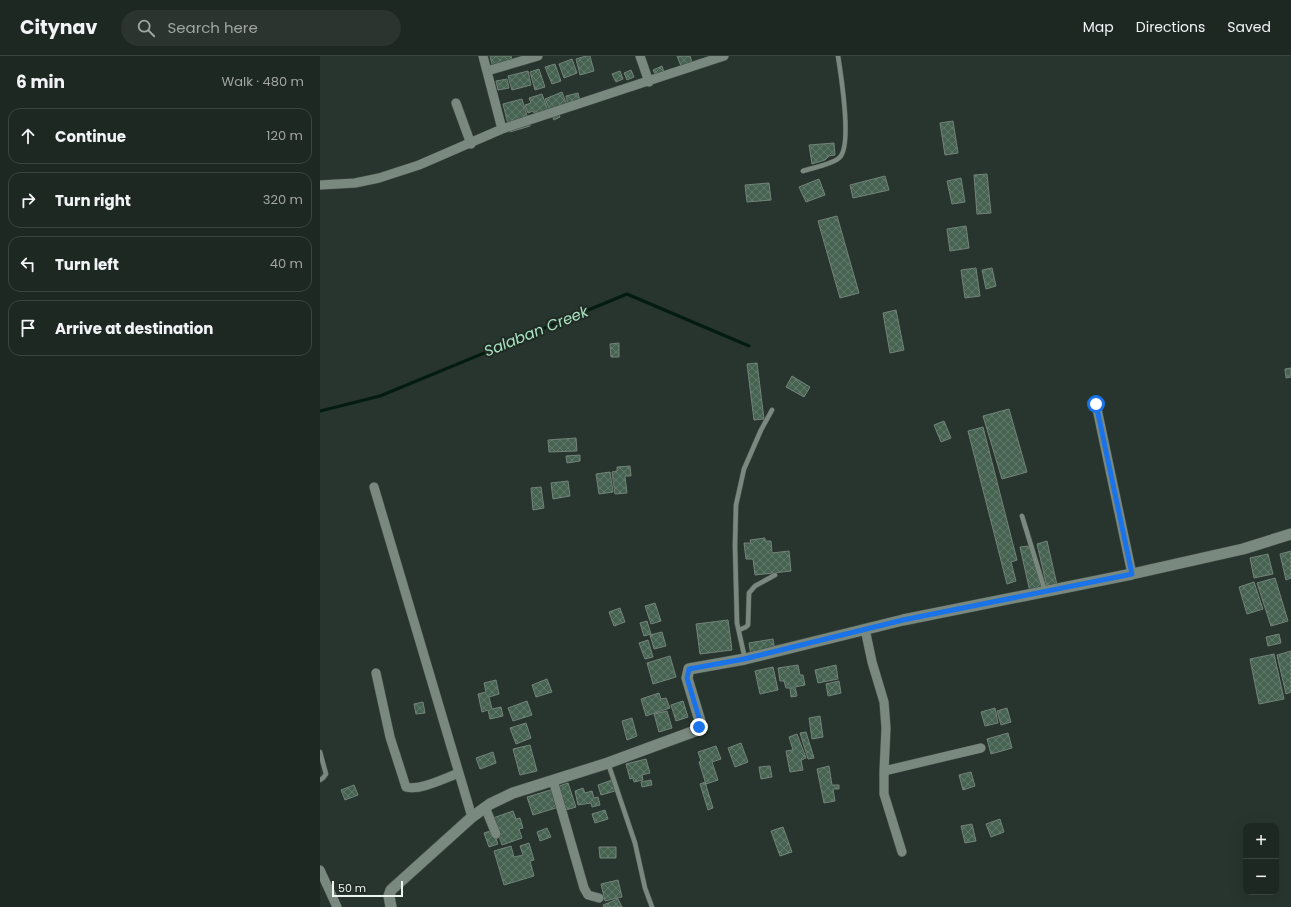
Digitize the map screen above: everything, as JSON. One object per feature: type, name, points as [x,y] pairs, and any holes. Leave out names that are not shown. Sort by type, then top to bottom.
[{"type":"street","points":[[483,56],[502,130]]},
{"type":"street","points":[[487,71],[538,56]]},
{"type":"street","points":[[640,56],[649,82]]},
{"type":"street","points":[[320,185],[355,183],[379,178],[419,165],[502,130],[724,56]]},
{"type":"street","points":[[456,103],[471,144]]},
{"type":"street","points":[[1096,404],[1132,574]]},
{"type":"street","points":[[374,487],[472,817]]},
{"type":"street","points":[[391,907],[389,896],[391,890],[472,817],[485,808],[513,793],[608,763],[696,731],[699,727],[700,721],[687,678],[688,670],[692,668],[744,659],[903,620],[1132,574],[1243,549],[1291,534]]},
{"type":"street","points":[[864,629],[884,702],[886,728],[884,794],[902,852]]},
{"type":"street","points":[[376,673],[390,737],[406,788],[424,786],[458,773]]},
{"type":"street","points":[[884,771],[981,748]]},
{"type":"street","points":[[553,780],[584,888],[588,896],[599,898]]},
{"type":"street","points":[[485,808],[496,834]]},
{"type":"street","points":[[320,870],[337,907]]},
{"type":"lane","points":[[802,171],[836,160],[841,156],[845,137],[845,115],[838,56]]},
{"type":"lane","points":[[744,659],[737,623],[735,546],[736,505],[744,470],[761,430],[772,410]]},
{"type":"lane","points":[[1022,516],[1045,591]]},
{"type":"lane","points":[[739,630],[748,625],[749,593],[755,586],[775,575]]},
{"type":"lane","points":[[320,752],[326,774],[324,778],[320,780]]},
{"type":"lane","points":[[608,763],[635,843],[645,888],[652,907]]},
{"type":"building","points":[[490,56],[511,56],[513,62],[493,68]]},
{"type":"building","points":[[590,56],[594,71],[580,75],[576,59]]},
{"type":"building","points":[[677,56],[690,56],[694,68],[683,71]]},
{"type":"building","points":[[572,59],[577,73],[564,78],[559,64]]},
{"type":"building","points":[[555,64],[561,81],[552,84],[545,67]]},
{"type":"building","points":[[662,66],[664,72],[656,76],[653,70]]},
{"type":"building","points":[[539,69],[545,87],[535,90],[530,72]]},
{"type":"building","points":[[631,70],[634,77],[627,80],[624,73]]},
{"type":"building","points":[[528,71],[531,85],[512,90],[508,76]]},
{"type":"building","points":[[620,71],[623,79],[616,82],[612,74]]},
{"type":"building","points":[[507,79],[509,88],[498,90],[496,81]]},
{"type":"building","points":[[562,92],[568,108],[558,112],[560,117],[554,120],[545,99]]},
{"type":"building","points":[[578,93],[581,105],[569,109],[566,96]]},
{"type":"building","points":[[542,94],[548,111],[535,115],[533,111],[528,113],[525,105],[531,103],[529,98]]},
{"type":"building","points":[[522,99],[530,126],[510,132],[503,104]]},
{"type":"building","points":[[953,121],[958,153],[945,155],[940,123]]},
{"type":"building","points":[[834,143],[835,155],[829,156],[825,160],[812,164],[809,145]]},
{"type":"building","points":[[987,174],[991,213],[977,214],[974,175]]},
{"type":"building","points":[[885,176],[889,190],[853,198],[850,185]]},
{"type":"building","points":[[961,178],[965,202],[952,204],[947,181]]},
{"type":"building","points":[[819,179],[825,195],[806,202],[799,187]]},
{"type":"building","points":[[769,183],[771,200],[747,202],[745,185]]},
{"type":"building","points":[[837,216],[859,293],[840,298],[818,221]]},
{"type":"building","points":[[966,226],[969,248],[950,251],[947,229]]},
{"type":"building","points":[[976,268],[980,296],[965,298],[961,270]]},
{"type":"building","points":[[992,268],[996,286],[986,289],[982,270]]},
{"type":"building","points":[[896,310],[904,350],[890,353],[883,313]]},
{"type":"building","points":[[619,343],[619,357],[611,357],[610,344]]},
{"type":"building","points":[[757,363],[764,419],[754,420],[747,364]]},
{"type":"building","points":[[1291,368],[1291,377],[1286,378],[1285,369]]},
{"type":"building","points":[[792,376],[810,387],[804,397],[786,387]]},
{"type":"building","points":[[1009,409],[1027,472],[1002,479],[983,416]]},
{"type":"building","points":[[944,421],[951,438],[941,442],[934,425]]},
{"type":"building","points":[[983,427],[1017,560],[1011,562],[1016,581],[1007,584],[968,431]]},
{"type":"building","points":[[576,438],[577,451],[549,452],[548,440]]},
{"type":"building","points":[[580,455],[580,461],[567,463],[566,456]]},
{"type":"building","points":[[630,466],[631,476],[625,476],[627,493],[615,494],[612,472],[617,471],[617,467]]},
{"type":"building","points":[[610,472],[613,492],[599,494],[596,474]]},
{"type":"building","points":[[568,481],[570,496],[553,499],[551,483]]},
{"type":"building","points":[[541,487],[544,508],[533,510],[531,488]]},
{"type":"building","points":[[765,538],[765,541],[771,541],[772,553],[789,551],[791,571],[755,575],[753,559],[746,559],[744,543],[751,543],[750,540]]},
{"type":"building","points":[[1047,541],[1057,585],[1047,587],[1037,544]]},
{"type":"building","points":[[1029,546],[1042,590],[1030,592],[1020,547]]},
{"type":"building","points":[[1291,551],[1291,578],[1286,580],[1280,554]]},
{"type":"building","points":[[1268,554],[1273,574],[1254,578],[1250,558]]},
{"type":"building","points":[[1275,578],[1288,621],[1271,626],[1257,583]]},
{"type":"building","points":[[1254,582],[1263,609],[1247,614],[1239,587]]},
{"type":"building","points":[[655,603],[661,621],[651,624],[645,606]]},
{"type":"building","points":[[620,608],[625,622],[614,626],[609,612]]},
{"type":"building","points":[[728,620],[732,650],[700,654],[696,624]]},
{"type":"building","points":[[647,621],[651,634],[644,636],[640,623]]},
{"type":"building","points":[[662,632],[666,646],[654,649],[650,635]]},
{"type":"building","points":[[1279,634],[1281,643],[1268,646],[1266,637]]},
{"type":"building","points":[[773,639],[775,651],[751,655],[749,643]]},
{"type":"building","points":[[648,640],[653,657],[645,659],[639,643]]},
{"type":"building","points":[[1291,651],[1291,692],[1286,694],[1277,655]]},
{"type":"building","points":[[1274,654],[1284,699],[1259,704],[1250,659]]},
{"type":"building","points":[[670,656],[676,677],[653,684],[647,663]]},
{"type":"building","points":[[798,665],[800,675],[803,675],[805,685],[795,687],[797,696],[791,697],[790,688],[786,688],[784,681],[780,681],[778,668]]},
{"type":"building","points":[[836,665],[838,679],[818,683],[815,670]]},
{"type":"building","points":[[773,667],[778,690],[760,694],[755,671]]},
{"type":"building","points":[[547,679],[552,692],[536,697],[532,685]]},
{"type":"building","points":[[496,680],[499,694],[489,697],[492,709],[501,707],[503,716],[490,719],[488,710],[482,712],[478,694],[486,692],[484,683]]},
{"type":"building","points":[[839,681],[841,693],[828,696],[826,684]]},
{"type":"building","points":[[659,693],[661,699],[666,698],[670,708],[646,716],[641,699]]},
{"type":"building","points":[[527,701],[532,715],[513,721],[508,708]]},
{"type":"building","points":[[683,701],[688,717],[676,721],[671,705]]},
{"type":"building","points":[[423,702],[425,713],[416,714],[414,704]]},
{"type":"building","points":[[995,708],[998,723],[985,726],[981,712]]},
{"type":"building","points":[[1007,708],[1011,722],[1001,725],[997,711]]},
{"type":"building","points":[[667,711],[672,728],[659,732],[654,714]]},
{"type":"building","points":[[820,716],[823,737],[812,739],[809,718]]},
{"type":"building","points":[[632,718],[637,736],[627,740],[622,721]]},
{"type":"building","points":[[526,723],[531,738],[516,744],[510,728]]},
{"type":"building","points":[[806,732],[814,758],[808,759],[800,733]]},
{"type":"building","points":[[1008,733],[1012,748],[991,754],[987,739]]},
{"type":"building","points":[[797,734],[806,758],[801,760],[803,770],[790,772],[786,751],[793,750],[789,737]]},
{"type":"building","points":[[741,743],[748,762],[735,767],[728,748]]},
{"type":"building","points":[[530,745],[537,771],[520,775],[513,749]]},
{"type":"building","points":[[716,746],[721,759],[712,762],[718,780],[706,784],[699,762],[701,761],[698,752]]},
{"type":"building","points":[[493,752],[496,763],[480,769],[476,758]]},
{"type":"building","points":[[646,759],[650,773],[642,775],[643,780],[634,782],[633,778],[630,779],[626,764]]},
{"type":"building","points":[[770,766],[772,777],[761,779],[759,767]]},
{"type":"building","points":[[829,766],[832,785],[839,785],[839,789],[833,789],[835,801],[824,803],[817,769]]},
{"type":"building","points":[[971,772],[975,786],[963,790],[959,775]]},
{"type":"building","points":[[612,780],[615,791],[601,795],[598,785]]},
{"type":"building","points":[[651,780],[652,785],[642,787],[641,782]]},
{"type":"building","points":[[705,782],[713,808],[708,810],[700,784]]},
{"type":"building","points":[[568,783],[576,807],[566,810],[559,786]]},
{"type":"building","points":[[354,785],[358,795],[345,800],[341,790]]},
{"type":"building","points":[[583,788],[585,793],[592,791],[594,798],[598,797],[600,805],[592,807],[591,803],[578,805],[575,791]]},
{"type":"building","points":[[554,789],[559,807],[533,815],[527,797]]},
{"type":"building","points":[[605,810],[608,819],[595,823],[592,814]]},
{"type":"building","points":[[513,811],[516,819],[520,818],[523,828],[519,829],[522,838],[502,845],[493,818]]},
{"type":"building","points":[[1000,819],[1004,832],[991,837],[986,824]]},
{"type":"building","points":[[972,824],[976,841],[965,843],[961,826]]},
{"type":"building","points":[[783,827],[792,852],[780,856],[771,831]]},
{"type":"building","points":[[547,828],[551,837],[540,841],[537,832]]},
{"type":"building","points":[[493,830],[498,844],[489,847],[484,833]]},
{"type":"building","points":[[529,843],[534,860],[530,861],[534,876],[504,885],[494,851],[511,846],[514,857],[523,855],[520,846]]},
{"type":"building","points":[[599,847],[616,847],[616,858],[600,858]]},
{"type":"building","points":[[618,880],[622,897],[605,901],[601,884]]},
{"type":"building","points":[[618,899],[622,907],[604,907],[603,905]]},
{"type":"waterway","name":"Salaban Creek","points":[[320,411],[380,396],[627,294],[749,346]]},
{"type":"route","points":[[699,727],[700,721],[687,678],[689,669],[744,659],[903,620],[1132,574],[1096,404]]}]
